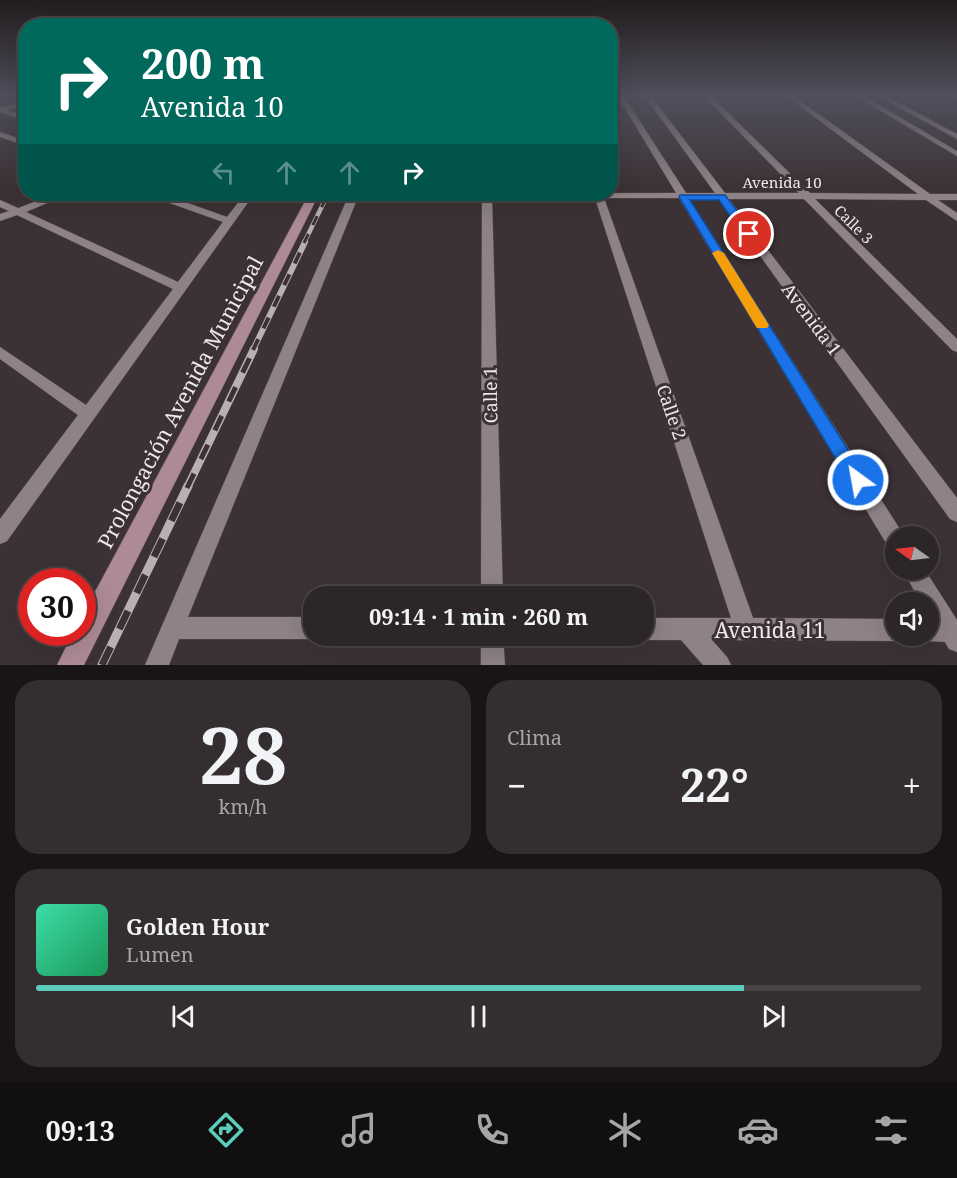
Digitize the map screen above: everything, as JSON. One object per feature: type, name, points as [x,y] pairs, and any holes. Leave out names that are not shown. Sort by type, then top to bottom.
[{"type":"main road","name":"Prolongación Avenida Municipal","points":[[70,665],[310,201]]},
{"type":"street","points":[[639,126],[887,526]]},
{"type":"street","name":"Avenida 1","points":[[670,126],[957,513]]},
{"type":"street","name":"Calle 3","points":[[737,126],[957,347]]},
{"type":"street","points":[[830,126],[957,218]]},
{"type":"street","points":[[910,126],[957,154]]},
{"type":"street","points":[[935,126],[957,138]]},
{"type":"street","points":[[0,134],[18,141]]},
{"type":"street","name":"Avenida 10","points":[[927,197],[957,192]]},
{"type":"street","name":"Avenida 10","points":[[618,195],[957,197]]},
{"type":"street","points":[[0,218],[44,201]]},
{"type":"street","points":[[174,201],[229,221]]},
{"type":"street","points":[[0,535],[244,201]]},
{"type":"street","points":[[157,665],[351,201]]},
{"type":"street","name":"Calle 1","points":[[487,201],[492,586]]},
{"type":"street","name":"Calle 2","points":[[601,201],[746,630]]},
{"type":"street","points":[[0,203],[180,288]]},
{"type":"street","points":[[0,352],[88,414]]},
{"type":"street","points":[[919,580],[948,633]]},
{"type":"street","points":[[172,628],[303,628]]},
{"type":"street","name":"Avenida 11","points":[[654,629],[885,630]]},
{"type":"street","points":[[687,630],[719,665]]},
{"type":"street","points":[[492,646],[493,665]]},
{"type":"railway","points":[[304,243],[325,201]]},
{"type":"railway","points":[[253,350],[305,242]]},
{"type":"railway","points":[[187,488],[254,349]]},
{"type":"railway","points":[[102,665],[188,486]]},
{"type":"slow traffic","points":[[718,253],[762,325]]},
{"type":"route","points":[[749,234],[722,197],[683,197],[858,480]]}]
